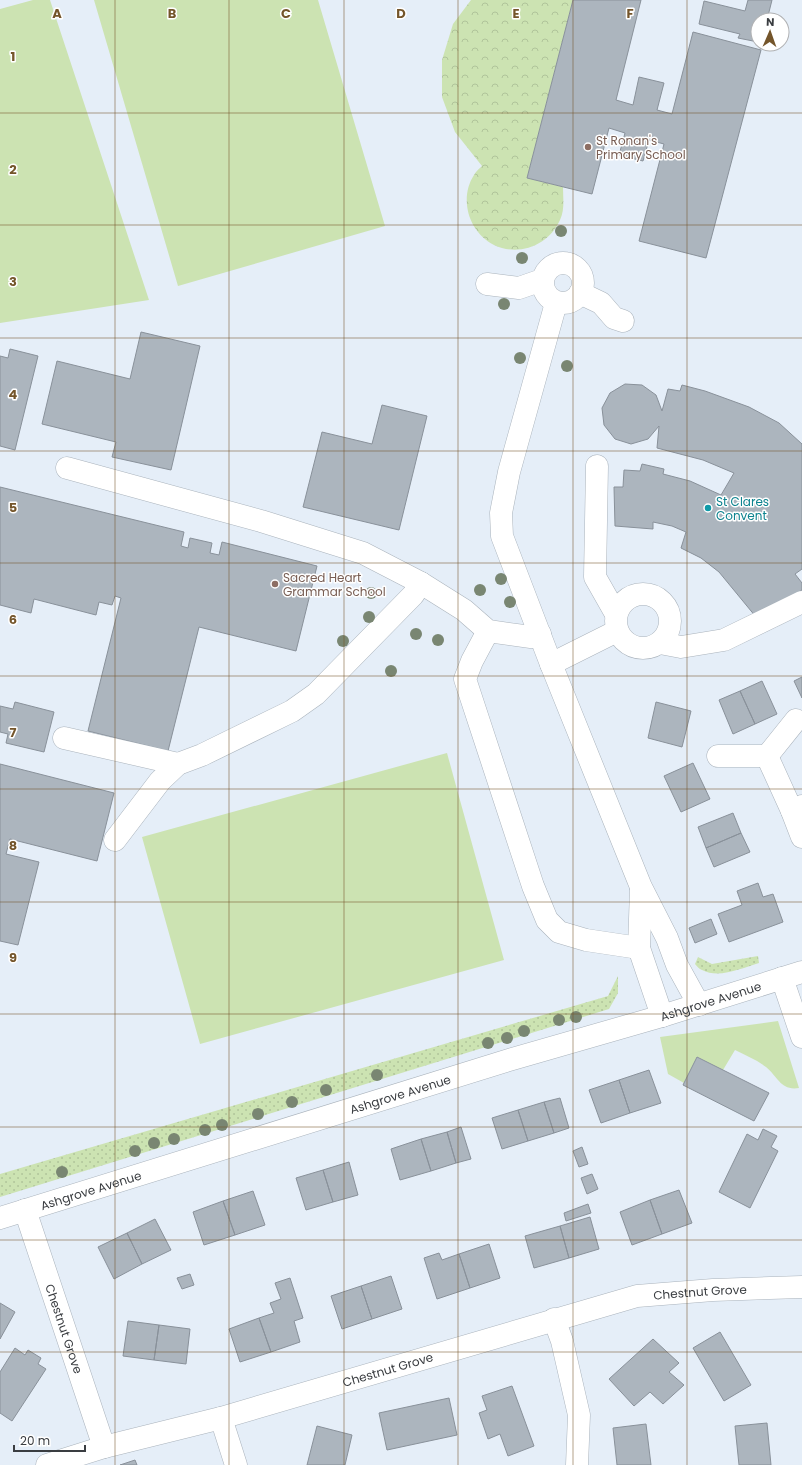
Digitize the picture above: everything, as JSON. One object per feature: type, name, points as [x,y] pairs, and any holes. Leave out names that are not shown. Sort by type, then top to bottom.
[{"type":"street","points":[[566,263],[577,269],[581,274],[583,287],[576,299],[563,304],[556,303],[545,294],[542,280],[548,269],[553,265],[566,263]]},
{"type":"street","points":[[487,284],[519,288],[542,280]]},
{"type":"street","points":[[580,293],[601,303],[614,318],[623,321]]},
{"type":"street","points":[[556,303],[509,472],[501,513],[502,536],[551,664],[641,886],[667,938],[677,965],[699,1005]]},
{"type":"street","points":[[551,664],[617,622],[626,600],[641,594],[658,598],[668,612],[669,629],[660,642],[644,649],[628,644],[617,622],[595,577],[598,466]]},
{"type":"street","points":[[67,468],[261,521],[363,553],[421,583],[464,610],[488,631],[531,637],[540,634]]},
{"type":"street","points":[[115,840],[160,781],[178,764],[202,755],[292,711],[316,694],[413,595],[421,583]]},
{"type":"street","points":[[660,642],[681,647],[724,640],[802,602]]},
{"type":"street","points":[[488,631],[472,661],[465,679],[531,878],[547,920],[559,932],[586,940],[639,948]]},
{"type":"street","points":[[767,756],[796,720]]},
{"type":"street","points":[[64,738],[178,764]]},
{"type":"street","points":[[718,756],[767,756]]},
{"type":"street","points":[[767,756],[797,808],[802,837]]},
{"type":"street","points":[[641,886],[639,948],[662,1016]]},
{"type":"street","points":[[792,975],[802,1037]]},
{"type":"street","name":"Ashgrove Avenue","points":[[0,1218],[509,1060],[699,1005],[792,975]]},
{"type":"street","name":"Chestnut Grove","points":[[25,1210],[104,1447]]},
{"type":"street","name":"Chestnut Grove","points":[[47,1465],[104,1447],[221,1418],[554,1319],[637,1296],[713,1290],[802,1287]]},
{"type":"street","points":[[554,1319],[562,1341],[579,1415],[577,1465]]},
{"type":"street","points":[[221,1418],[236,1465]]},
{"type":"green space","points":[[33,0],[50,0],[149,300],[0,323],[0,9]]},
{"type":"green space","points":[[94,0],[318,0],[385,226],[178,286]]},
{"type":"green space","points":[[471,0],[573,0],[527,178],[563,187],[563,212],[555,229],[549,236],[541,242],[523,249],[513,250],[494,245],[478,232],[472,223],[467,204],[467,194],[469,184],[474,175],[482,166],[455,132],[442,97],[442,60],[453,24]]},
{"type":"green space","points":[[447,753],[504,960],[200,1044],[142,837]]},
{"type":"green space","points":[[758,956],[759,963],[723,973],[709,972],[700,969],[695,964],[698,957],[712,964]]},
{"type":"green space","points":[[618,976],[618,993],[609,1009],[0,1197],[0,1174],[608,996]]},
{"type":"green space","points":[[778,1021],[799,1088],[784,1085],[766,1067],[735,1050],[723,1070],[697,1057],[684,1083],[668,1074],[660,1037]]},
{"type":"building","name":"St Ronan's Primary School","points":[[573,0],[641,0],[616,100],[633,105],[639,77],[664,83],[657,110],[672,114],[693,32],[750,47],[750,52],[760,52],[706,258],[639,241],[664,144],[649,140],[643,161],[619,155],[625,133],[609,128],[592,194],[527,178]]},
{"type":"building","points":[[748,0],[772,0],[769,12],[750,12],[750,40],[738,38],[740,34],[699,24],[704,1],[745,11]]},
{"type":"building","points":[[141,332],[200,346],[171,470],[112,457],[116,442],[42,424],[57,361],[130,379]]},
{"type":"building","points":[[10,349],[38,356],[15,450],[0,446],[0,356],[8,358]]},
{"type":"building","name":"St Clares Convent","points":[[625,384],[642,385],[656,395],[662,411],[668,389],[680,391],[682,385],[705,391],[749,407],[779,423],[802,444],[802,569],[795,574],[802,583],[802,590],[756,617],[719,572],[701,558],[681,548],[686,532],[672,526],[653,522],[653,529],[615,526],[614,487],[623,487],[624,470],[640,471],[642,464],[664,469],[663,474],[690,481],[721,495],[734,473],[703,460],[657,448],[659,426],[648,439],[631,444],[615,439],[604,425],[602,408],[610,393]]},
{"type":"building","points":[[382,405],[427,416],[399,530],[303,507],[322,432],[372,444]]},
{"type":"building","name":"Sacred Heart Grammar School","points":[[0,487],[184,532],[181,546],[188,548],[190,538],[212,543],[210,553],[219,555],[222,542],[317,566],[296,651],[199,627],[168,751],[88,731],[121,598],[115,596],[112,605],[99,602],[96,615],[34,599],[31,613],[0,605]]},
{"type":"building","points":[[802,677],[802,698],[794,681]]},
{"type":"building","points":[[762,681],[777,714],[755,724],[740,691]]},
{"type":"building","points":[[740,691],[755,724],[733,734],[719,700]]},
{"type":"building","points":[[15,702],[54,712],[44,752],[6,743],[8,734],[0,732],[0,706],[13,709]]},
{"type":"building","points":[[656,702],[691,711],[682,747],[648,738]]},
{"type":"building","points":[[693,763],[710,799],[681,812],[664,776]]},
{"type":"building","points":[[0,764],[114,793],[97,861],[10,839],[6,854],[39,862],[18,945],[0,941]]},
{"type":"building","points":[[733,813],[741,833],[706,848],[698,827]]},
{"type":"building","points":[[741,833],[750,852],[714,867],[706,848]]},
{"type":"building","points":[[758,883],[763,897],[773,894],[783,922],[729,942],[718,914],[742,905],[737,891]]},
{"type":"building","points":[[711,919],[717,934],[695,943],[689,928]]},
{"type":"building","points":[[697,1057],[769,1093],[754,1121],[683,1085]]},
{"type":"building","points":[[649,1070],[661,1103],[630,1113],[619,1080]]},
{"type":"building","points":[[619,1080],[630,1113],[601,1123],[589,1090]]},
{"type":"building","points":[[560,1098],[569,1128],[554,1133],[544,1102]]},
{"type":"building","points":[[544,1102],[554,1133],[528,1141],[518,1110]]},
{"type":"building","points":[[518,1110],[528,1141],[502,1149],[492,1118]]},
{"type":"building","points":[[461,1127],[471,1159],[456,1163],[447,1132]]},
{"type":"building","points":[[763,1129],[777,1136],[771,1147],[778,1151],[750,1208],[719,1192],[747,1134],[758,1140]]},
{"type":"building","points":[[447,1132],[456,1163],[431,1171],[421,1139]]},
{"type":"building","points":[[421,1139],[431,1171],[400,1180],[391,1149]]},
{"type":"building","points":[[582,1147],[588,1164],[579,1167],[573,1151]]},
{"type":"building","points":[[349,1162],[358,1195],[333,1202],[323,1170]]},
{"type":"building","points":[[323,1170],[333,1202],[306,1210],[296,1178]]},
{"type":"building","points":[[592,1174],[598,1189],[587,1194],[581,1178]]},
{"type":"building","points":[[679,1190],[692,1223],[662,1234],[650,1200]]},
{"type":"building","points":[[253,1191],[265,1225],[235,1235],[223,1201]]},
{"type":"building","points":[[650,1200],[662,1234],[632,1245],[620,1212]]},
{"type":"building","points":[[223,1201],[235,1235],[204,1245],[193,1212]]},
{"type":"building","points":[[588,1204],[591,1213],[566,1221],[564,1213]]},
{"type":"building","points":[[590,1217],[599,1249],[569,1258],[560,1226]]},
{"type":"building","points":[[155,1219],[171,1250],[142,1264],[127,1233]]},
{"type":"building","points":[[560,1226],[569,1258],[534,1268],[525,1236]]},
{"type":"building","points":[[127,1233],[142,1264],[114,1279],[98,1247]]},
{"type":"building","points":[[489,1244],[500,1278],[470,1288],[459,1254]]},
{"type":"building","points":[[439,1253],[442,1260],[459,1254],[470,1288],[437,1299],[424,1258]]},
{"type":"building","points":[[190,1274],[194,1285],[182,1289],[177,1278]]},
{"type":"building","points":[[391,1276],[402,1309],[372,1319],[361,1286]]},
{"type":"building","points":[[290,1278],[303,1318],[294,1321],[300,1342],[271,1352],[259,1318],[274,1313],[270,1303],[281,1299],[275,1283]]},
{"type":"building","points":[[361,1286],[372,1319],[342,1329],[331,1296]]},
{"type":"building","points":[[0,1303],[15,1312],[0,1339]]},
{"type":"building","points":[[259,1318],[271,1352],[240,1362],[229,1329]]},
{"type":"building","points":[[128,1321],[159,1325],[154,1360],[123,1356]]},
{"type":"building","points":[[159,1325],[190,1329],[186,1364],[154,1360]]},
{"type":"building","points":[[720,1332],[751,1385],[724,1401],[693,1348]]},
{"type":"building","points":[[653,1339],[679,1363],[669,1372],[684,1385],[663,1404],[650,1392],[634,1406],[609,1379]]},
{"type":"building","points":[[15,1348],[25,1355],[28,1350],[41,1358],[38,1364],[46,1369],[12,1421],[0,1413],[0,1372]]},
{"type":"building","points":[[512,1386],[534,1446],[508,1456],[500,1434],[488,1439],[479,1413],[487,1410],[482,1396]]},
{"type":"building","points":[[449,1398],[457,1435],[387,1450],[379,1413]]},
{"type":"building","points":[[767,1423],[771,1465],[739,1465],[735,1426]]},
{"type":"building","points":[[646,1424],[651,1465],[617,1465],[613,1428]]},
{"type":"building","points":[[317,1426],[352,1435],[345,1465],[307,1465]]},
{"type":"building","points":[[135,1460],[137,1465],[120,1465]]},
{"type":"place","name":"St Ronan's Primary School","points":[[588,147]]},
{"type":"place","name":"St Clares Convent","points":[[708,508]]},
{"type":"place","name":"Sacred Heart Grammar School","points":[[275,584]]}]
